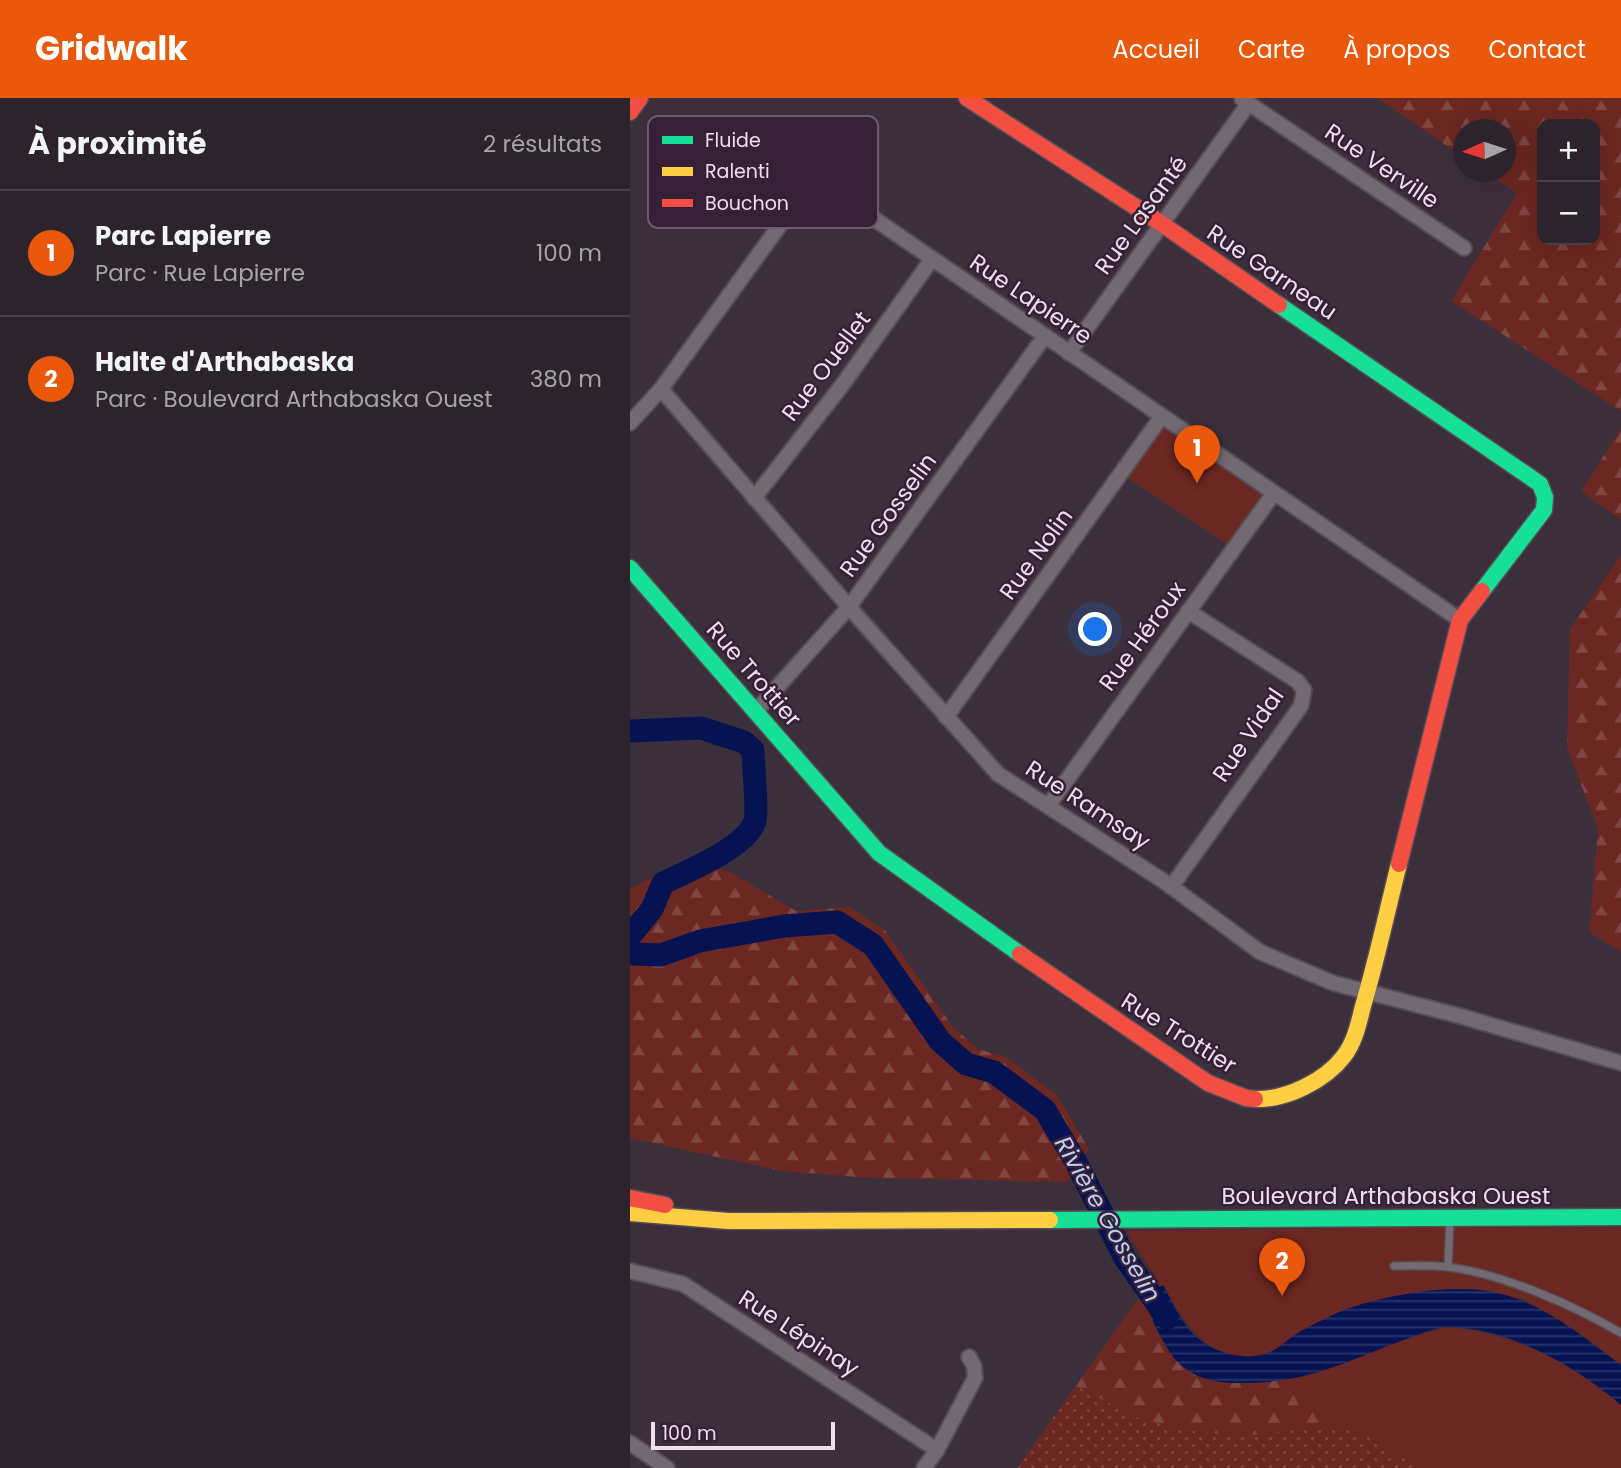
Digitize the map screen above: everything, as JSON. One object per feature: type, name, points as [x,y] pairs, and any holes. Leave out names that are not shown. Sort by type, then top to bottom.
[{"type":"street","points":[[630,112],[640,98]]},
{"type":"street","name":"Rue Garneau","points":[[967,98],[1162,225],[1540,484],[1545,491]]},
{"type":"street","name":"Rue Lasanté","points":[[1069,353],[1162,225],[1245,101]]},
{"type":"street","name":"Rue Verville","points":[[1245,101],[1464,248]]},
{"type":"street","name":"Rue Lapierre","points":[[878,223],[1460,621]]},
{"type":"street","name":"Rue Lapierre","points":[[630,423],[661,390],[779,228]]},
{"type":"street","name":"Rue Ouellet","points":[[754,498],[843,384],[932,259]]},
{"type":"street","name":"Rue Gosselin","points":[[756,711],[849,607],[1045,336]]},
{"type":"street","name":"Rue Ramsay","points":[[661,390],[998,774],[1171,887],[1261,952],[1308,974],[1367,993],[1461,1016],[1621,1063]]},
{"type":"street","name":"Rue Nolin","points":[[946,717],[1162,416]]},
{"type":"street","name":"Rue Trottier","points":[[630,568],[879,853],[1041,969],[1208,1083],[1246,1098],[1277,1098],[1332,1070],[1346,1054],[1354,1038],[1460,621],[1544,510],[1547,500],[1545,491]]},
{"type":"street","name":"Rue Héroux","points":[[1048,806],[1274,493]]},
{"type":"street","name":"Rue Vidal","points":[[1171,887],[1300,706],[1304,690],[1297,681],[1188,611]]},
{"type":"street","points":[[630,1198],[698,1210],[782,1219]]},
{"type":"street","points":[[630,1213],[699,1220],[782,1219]]},
{"type":"street","name":"Boulevard Arthabaska Ouest","points":[[782,1219],[1069,1221],[1621,1217]]},
{"type":"street","name":"Rue Lépinay","points":[[630,1271],[683,1284],[937,1450]]},
{"type":"street","points":[[924,1468],[937,1450],[975,1378],[970,1357]]},
{"type":"street","points":[[630,1443],[667,1468]]},
{"type":"lane","points":[[1448,1267],[1450,1218]]},
{"type":"lane","points":[[1394,1266],[1448,1267],[1528,1289],[1577,1309],[1621,1332]]},
{"type":"green space","points":[[1377,98],[1621,98],[1621,411],[1451,301],[1517,193],[1501,182],[1516,182],[1516,119],[1453,119],[1453,150]]},
{"type":"green space","points":[[1162,416],[1274,493],[1233,548],[1120,473]]},
{"type":"green space","points":[[1621,429],[1621,520],[1581,491]]},
{"type":"green space","points":[[1621,555],[1621,952],[1589,932],[1598,829],[1567,747],[1570,629]]},
{"type":"green space","points":[[692,856],[732,873],[796,911],[849,907],[885,930],[952,1026],[978,1049],[1006,1057],[1057,1095],[1089,1149],[1067,1182],[871,1178],[781,1171],[630,1138],[630,889]]},
{"type":"green space","points":[[1439,1227],[1621,1228],[1621,1365],[1578,1333],[1521,1298],[1299,1332],[1267,1353],[1232,1355],[1217,1349],[1192,1329],[1164,1286],[1150,1292],[1160,1284],[1126,1231]]},
{"type":"green space","points":[[1150,1292],[1148,1311],[1421,1468],[1017,1468],[1136,1302]]},
{"type":"green space","points":[[1150,1292],[1148,1311],[1171,1356],[1197,1378],[1316,1373],[1421,1468],[1351,1427],[1241,1436],[1189,1431],[1138,1418],[1076,1386],[1136,1302]]},
{"type":"green space","points":[[1447,1327],[1494,1335],[1540,1352],[1582,1375],[1621,1405],[1621,1468],[1421,1468],[1277,1383]]},
{"type":"shaded area","points":[[1163,1285],[1194,1335],[1219,1351],[1239,1356],[1259,1356],[1272,1351],[1299,1332],[1337,1313],[1371,1301],[1452,1289],[1507,1295],[1559,1320],[1621,1365],[1621,1405],[1584,1377],[1541,1352],[1495,1334],[1450,1327],[1424,1332],[1339,1365],[1295,1378],[1266,1382],[1215,1381],[1195,1375],[1179,1363],[1155,1326],[1150,1308],[1150,1292]]},
{"type":"waterway","name":"Rivière Gosselin","points":[[630,731],[701,728],[744,742],[753,750],[756,807],[755,821],[750,831],[740,840],[715,858],[663,883],[652,909],[630,936]]},
{"type":"waterway","name":"Rivière Gosselin","points":[[630,949],[634,954],[661,955],[700,941],[784,926],[837,922],[873,945],[940,1041],[966,1064],[994,1072],[1045,1110],[1077,1164],[1125,1258],[1167,1318]]},
{"type":"traffic: fast","points":[[1279,305],[1540,484],[1545,497],[1544,510],[1482,591]]},
{"type":"traffic: fast","points":[[630,568],[879,853],[1020,954]]},
{"type":"traffic: fast","points":[[1050,1220],[1621,1217]]},
{"type":"traffic: slow","points":[[1255,1099],[1279,1096],[1316,1081],[1336,1065],[1348,1050],[1358,1025],[1399,864]]},
{"type":"traffic: slow","points":[[630,1213],[728,1221],[1050,1220]]},
{"type":"traffic: jam","points":[[630,112],[640,98]]},
{"type":"traffic: jam","points":[[967,98],[1162,224],[1279,305]]},
{"type":"traffic: jam","points":[[1399,864],[1460,620],[1482,591]]},
{"type":"traffic: jam","points":[[1020,954],[1208,1083],[1255,1099]]},
{"type":"traffic: jam","points":[[630,1198],[665,1205]]},
{"type":"place","name":"Parc Lapierre","points":[[1197,483]]},
{"type":"place","name":"Halte d'Arthabaska","points":[[1282,1296]]}]
